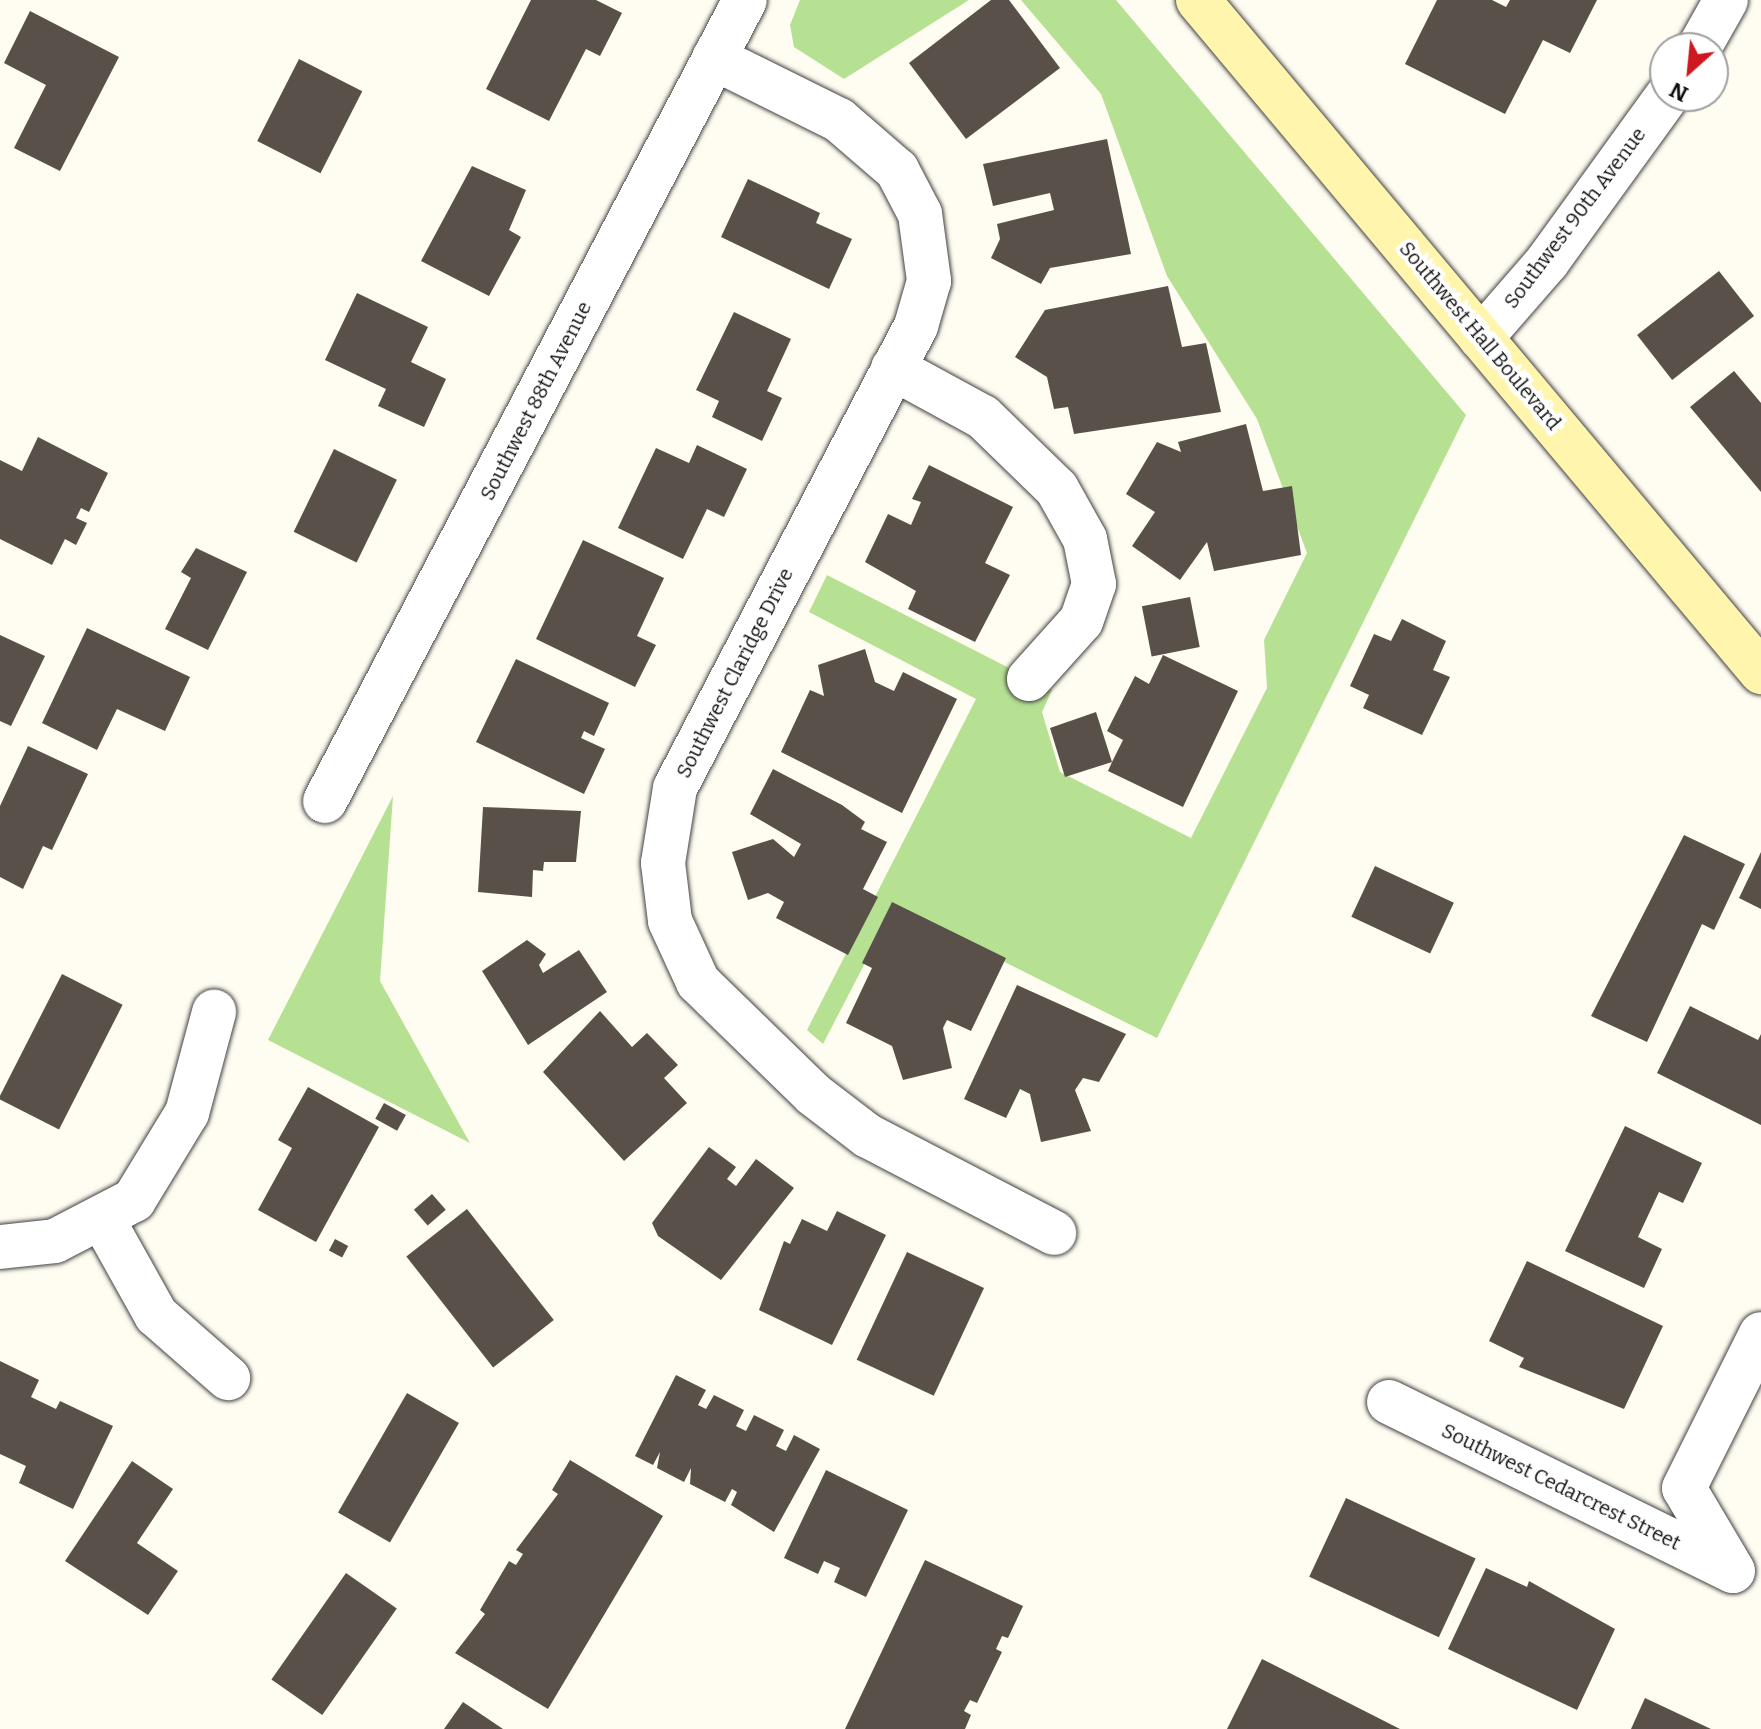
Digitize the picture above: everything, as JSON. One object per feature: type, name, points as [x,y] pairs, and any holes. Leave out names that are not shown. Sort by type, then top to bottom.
[{"type":"main road","name":"Southwest Hall Boulevard","points":[[1198,0],[1761,672]]},
{"type":"street","name":"Southwest 88th Avenue","points":[[325,801],[745,0]]},
{"type":"street","points":[[1708,32],[1726,0]]},
{"type":"street","name":"Southwest Claridge Drive","points":[[714,58],[839,120],[897,170],[920,214],[929,281],[893,368],[675,788],[663,863],[670,921],[698,982],[813,1094],[868,1136],[1054,1233]]},
{"type":"street","name":"Southwest 90th Avenue","points":[[1481,338],[1547,262],[1655,112]]},
{"type":"street","points":[[893,368],[983,417],[1057,489],[1085,539],[1094,584],[1081,621],[1029,679]]},
{"type":"street","points":[[0,1247],[55,1241],[103,1220],[134,1200],[175,1141],[214,1012]]},
{"type":"street","points":[[103,1220],[156,1315],[228,1378]]},
{"type":"street","name":"Southwest Cedarcrest Street","points":[[1389,1402],[1733,1571],[1684,1488],[1761,1334]]},
{"type":"green space","points":[[800,0],[969,0],[844,79],[794,47],[790,25]]},
{"type":"green space","points":[[1021,0],[1116,0],[1466,415],[1157,1038],[894,907],[823,1044],[807,1030],[976,699],[809,612],[827,575],[1052,690],[1042,712],[1060,772],[1191,838],[1267,688],[1264,640],[1307,553],[1257,419],[1167,276],[1101,94]]},
{"type":"green space","points":[[393,796],[380,981],[470,1143],[268,1040]]},
{"type":"building","points":[[531,0],[596,0],[622,13],[600,56],[586,49],[549,121],[486,89]]},
{"type":"building","points":[[991,0],[1009,0],[1060,68],[966,139],[909,63]]},
{"type":"building","points":[[1437,0],[1492,0],[1506,7],[1510,0],[1597,0],[1570,53],[1543,40],[1505,114],[1405,64]]},
{"type":"building","points":[[30,11],[119,57],[60,171],[14,148],[46,85],[4,63]]},
{"type":"building","points":[[299,59],[362,91],[320,173],[257,141]]},
{"type":"building","points":[[1107,139],[1131,254],[1050,268],[1041,284],[991,258],[1000,239],[997,224],[1054,210],[1050,193],[993,206],[983,164]]},
{"type":"building","points":[[472,166],[526,190],[509,230],[521,237],[489,296],[421,261]]},
{"type":"building","points":[[748,179],[820,213],[816,223],[852,239],[829,289],[721,237]]},
{"type":"building","points":[[1719,271],[1754,316],[1672,380],[1637,335]]},
{"type":"building","points":[[1168,286],[1182,347],[1206,343],[1221,412],[1074,434],[1068,407],[1054,409],[1047,377],[1015,357],[1045,310]]},
{"type":"building","points":[[357,293],[428,327],[411,362],[446,379],[424,427],[378,406],[386,389],[325,360]]},
{"type":"building","points":[[734,312],[791,339],[767,391],[782,398],[762,441],[712,417],[719,401],[696,390]]},
{"type":"building","points":[[1734,371],[1761,403],[1761,492],[1690,407]]},
{"type":"building","points":[[1246,424],[1263,491],[1292,486],[1301,555],[1214,571],[1207,542],[1180,580],[1132,546],[1155,512],[1126,494],[1157,442],[1181,452],[1178,442]]},
{"type":"building","points":[[38,437],[108,473],[89,512],[81,508],[76,518],[87,523],[76,545],[65,539],[52,565],[0,539],[0,460],[22,471]]},
{"type":"building","points":[[697,445],[747,469],[724,517],[707,509],[683,559],[618,528],[656,448],[689,463]]},
{"type":"building","points":[[334,449],[397,480],[357,562],[294,532]]},
{"type":"building","points":[[929,465],[1013,507],[985,563],[1010,575],[975,642],[908,609],[916,591],[865,562],[888,514],[911,525],[921,502],[912,499]]},
{"type":"building","points":[[583,540],[664,578],[637,636],[656,645],[635,687],[536,639]]},
{"type":"building","points":[[196,548],[247,572],[208,650],[165,629],[191,578],[181,572]]},
{"type":"building","points":[[1190,597],[1200,647],[1152,656],[1142,606]]},
{"type":"building","points":[[1402,619],[1446,641],[1433,670],[1450,677],[1422,735],[1363,708],[1369,695],[1350,686],[1374,634],[1391,641]]},
{"type":"building","points":[[87,628],[190,677],[165,731],[117,709],[97,750],[42,723]]},
{"type":"building","points":[[0,635],[45,656],[11,726],[0,721]]},
{"type":"building","points":[[865,649],[875,682],[894,691],[903,672],[957,699],[902,813],[781,752],[810,690],[824,696],[818,665]]},
{"type":"building","points":[[1163,655],[1238,691],[1183,807],[1108,771],[1123,740],[1107,731],[1135,676],[1149,684]]},
{"type":"building","points":[[516,659],[609,703],[594,736],[584,731],[581,738],[605,749],[584,794],[476,742]]},
{"type":"building","points":[[1096,712],[1112,762],[1065,777],[1050,728]]},
{"type":"building","points":[[28,746],[88,774],[52,850],[43,846],[23,889],[0,877],[0,806]]},
{"type":"building","points":[[773,769],[842,805],[865,822],[861,829],[887,842],[863,889],[878,897],[848,955],[776,918],[784,902],[768,893],[748,900],[732,852],[773,839],[794,857],[801,844],[750,814]]},
{"type":"building","points":[[483,807],[581,811],[576,862],[544,862],[543,871],[533,870],[532,897],[478,892]]},
{"type":"building","points":[[1684,835],[1745,864],[1714,930],[1702,924],[1647,1042],[1591,1016]]},
{"type":"building","points":[[1761,852],[1761,909],[1739,898]]},
{"type":"building","points":[[1375,866],[1454,903],[1430,954],[1351,917]]},
{"type":"building","points":[[892,902],[1006,958],[971,1031],[947,1020],[943,1028],[952,1068],[903,1080],[892,1046],[846,1023],[872,968],[862,963]]},
{"type":"building","points":[[527,940],[546,954],[539,965],[543,973],[579,950],[607,992],[528,1045],[482,971]]},
{"type":"building","points":[[62,974],[123,1005],[59,1130],[0,1100],[0,1096]]},
{"type":"building","points":[[1017,985],[1126,1034],[1099,1082],[1083,1078],[1075,1090],[1091,1131],[1041,1142],[1030,1094],[1020,1089],[1006,1118],[964,1099]]},
{"type":"building","points":[[1690,1006],[1758,1040],[1761,1034],[1761,1125],[1657,1073]]},
{"type":"building","points":[[600,1011],[632,1047],[647,1033],[678,1065],[664,1078],[687,1103],[624,1161],[543,1072]]},
{"type":"building","points":[[308,1087],[379,1127],[316,1242],[258,1210],[292,1148],[278,1140]]},
{"type":"building","points":[[384,1103],[406,1115],[397,1131],[375,1119]]},
{"type":"building","points":[[1625,1126],[1702,1163],[1683,1203],[1659,1192],[1638,1237],[1662,1249],[1644,1288],[1565,1251]]},
{"type":"building","points":[[709,1147],[736,1167],[727,1179],[736,1186],[756,1159],[794,1188],[721,1280],[658,1236],[652,1223]]},
{"type":"building","points":[[432,1194],[446,1210],[428,1226],[414,1210]]},
{"type":"building","points":[[467,1209],[554,1320],[493,1368],[406,1256]]},
{"type":"building","points":[[837,1211],[886,1235],[832,1345],[759,1310],[784,1241],[790,1244],[802,1219],[827,1231]]},
{"type":"building","points":[[335,1239],[348,1246],[342,1258],[329,1250]]},
{"type":"building","points":[[907,1252],[984,1288],[934,1396],[857,1360]]},
{"type":"building","points":[[1527,1261],[1663,1326],[1624,1409],[1519,1367],[1524,1358],[1489,1341]]},
{"type":"building","points":[[0,1361],[39,1380],[31,1397],[56,1409],[60,1401],[113,1426],[73,1509],[19,1483],[26,1466],[0,1454]]},
{"type":"building","points":[[676,1375],[706,1390],[698,1405],[706,1409],[714,1395],[744,1410],[736,1426],[746,1431],[754,1415],[784,1430],[776,1446],[786,1451],[794,1435],[820,1449],[774,1532],[731,1505],[737,1492],[732,1489],[725,1502],[690,1484],[691,1468],[684,1482],[657,1468],[660,1452],[653,1465],[635,1456]]},
{"type":"building","points":[[407,1393],[459,1423],[390,1543],[338,1513]]},
{"type":"building","points":[[570,1460],[663,1516],[548,1709],[455,1653],[485,1614],[480,1610],[509,1561],[516,1565],[523,1554],[516,1550],[558,1494],[552,1490]]},
{"type":"building","points":[[132,1461],[173,1489],[137,1543],[178,1571],[148,1615],[65,1561]]},
{"type":"building","points":[[826,1470],[908,1510],[866,1597],[834,1582],[840,1568],[824,1561],[818,1574],[784,1558]]},
{"type":"building","points":[[1346,1498],[1476,1558],[1439,1637],[1309,1577]]},
{"type":"building","points":[[925,1560],[1023,1606],[1008,1638],[1002,1636],[996,1649],[1002,1652],[977,1703],[970,1700],[964,1711],[971,1715],[965,1729],[845,1729]]},
{"type":"building","points":[[1486,1568],[1527,1587],[1529,1581],[1615,1629],[1577,1710],[1448,1649]]},
{"type":"building","points":[[346,1573],[397,1609],[322,1715],[271,1679]]},
{"type":"building","points":[[1262,1659],[1400,1729],[1227,1729]]},
{"type":"building","points":[[1645,1698],[1711,1729],[1631,1729]]},
{"type":"building","points":[[463,1702],[503,1729],[444,1729]]}]
